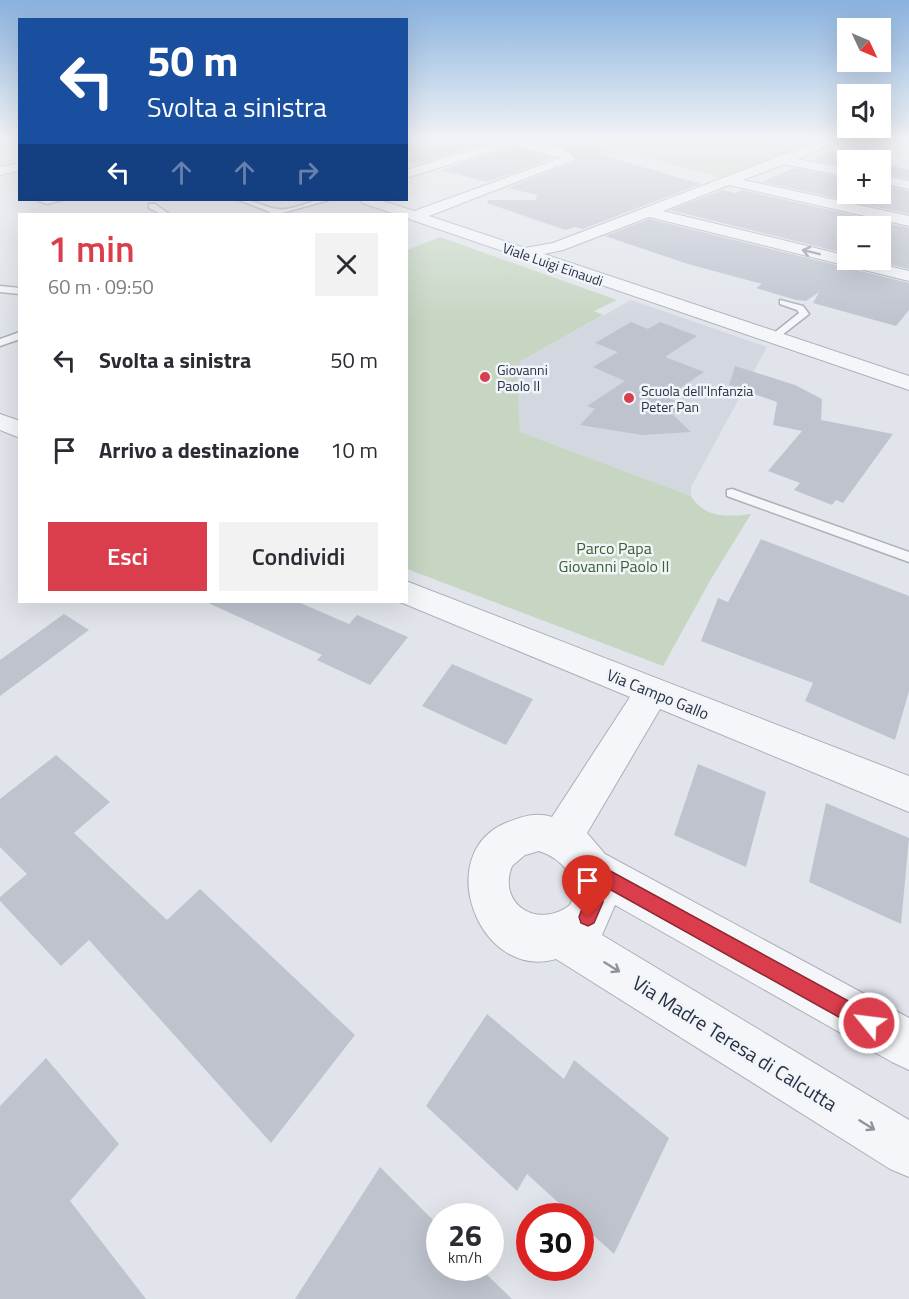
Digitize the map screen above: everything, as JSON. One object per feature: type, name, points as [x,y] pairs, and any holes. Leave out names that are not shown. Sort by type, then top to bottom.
[{"type":"street","name":"Viale Luigi Einaudi","points":[[370,201],[405,213]]},
{"type":"street","points":[[414,216],[456,201]]},
{"type":"street","points":[[522,253],[558,247],[678,201]]},
{"type":"street","points":[[817,201],[909,221]]},
{"type":"street","points":[[648,212],[909,276]]},
{"type":"street","name":"Viale Luigi Einaudi","points":[[408,214],[909,383]]},
{"type":"street","points":[[543,260],[558,247]]},
{"type":"street","points":[[0,421],[18,429]]},
{"type":"street","name":"Via Campo Gallo","points":[[408,593],[909,794]]},
{"type":"street","points":[[562,838],[652,691]]},
{"type":"street","points":[[539,832],[562,838],[580,851],[592,870],[595,886],[594,902],[588,917],[577,929],[562,937],[545,939],[527,936],[511,927],[498,914],[490,898],[488,876],[498,850],[516,836],[539,832]]},
{"type":"street","points":[[592,870],[909,1045]]},
{"type":"street","name":"Via Madre Teresa di Calcutta","points":[[562,937],[909,1150]]},
{"type":"lane","points":[[245,201],[274,213],[321,201]]},
{"type":"lane","points":[[152,206],[163,213]]},
{"type":"lane","points":[[0,289],[18,291]]},
{"type":"lane","points":[[774,338],[804,314],[800,308],[783,302]]},
{"type":"lane","points":[[0,343],[18,336]]},
{"type":"lane","points":[[732,493],[909,557]]},
{"type":"shaded area","name":"Scuola dell'Infanzia Peter Pan","points":[[631,300],[767,347],[691,487],[691,496],[520,432],[517,369],[521,361]]},
{"type":"green space","name":"Parco Papa Giovanni Paolo II","points":[[440,237],[617,300],[594,311],[603,315],[521,361],[517,369],[520,432],[691,496],[703,509],[710,512],[734,516],[751,514],[711,579],[663,666],[408,569],[408,250]]},
{"type":"building","points":[[488,201],[657,201],[583,229],[575,227],[565,230],[487,203]]},
{"type":"building","points":[[695,201],[789,201],[856,216],[837,216],[837,251],[670,210]]},
{"type":"building","points":[[891,201],[909,201],[909,214],[863,204],[891,204]]},
{"type":"building","points":[[649,219],[837,265],[837,270],[856,270],[909,283],[909,310],[896,326],[813,303],[819,292],[806,301],[796,300],[756,288],[762,284],[688,264],[605,236]]},
{"type":"building","points":[[891,224],[909,228],[909,269],[891,265]]},
{"type":"building","points":[[631,322],[648,329],[660,322],[697,336],[665,357],[704,372],[667,397],[691,408],[671,413],[691,432],[642,435],[580,425],[595,409],[587,406],[625,381],[593,367],[618,352],[595,343]]},
{"type":"building","points":[[735,366],[795,385],[822,399],[821,420],[893,434],[843,503],[836,500],[832,505],[794,490],[800,483],[768,471],[802,431],[773,425],[777,402],[729,385]]},
{"type":"building","points":[[761,539],[909,596],[909,691],[895,740],[805,701],[813,683],[701,641],[718,598],[728,602]]},
{"type":"building","points":[[208,603],[300,603],[349,624],[357,615],[408,637],[370,685],[317,660],[322,655]]},
{"type":"building","points":[[64,614],[89,630],[0,696],[0,660]]},
{"type":"building","points":[[452,664],[533,699],[506,745],[422,706]]},
{"type":"building","points":[[56,755],[110,802],[74,833],[167,920],[200,889],[355,1035],[271,1143],[89,940],[61,966],[0,901],[0,897],[27,874],[0,847],[0,799]]},
{"type":"building","points":[[698,764],[766,792],[746,867],[674,835]]},
{"type":"building","points":[[826,803],[909,838],[901,924],[809,882]]},
{"type":"building","points":[[487,1014],[564,1079],[574,1060],[669,1138],[614,1254],[594,1236],[594,1203],[559,1203],[527,1174],[517,1191],[426,1106]]},
{"type":"building","points":[[46,1058],[119,1144],[70,1201],[146,1299],[0,1299],[0,1106]]},
{"type":"building","points":[[380,1167],[426,1213],[426,1281],[493,1281],[512,1299],[295,1299]]},
{"type":"place","name":"Giovanni Paolo II","points":[[485,377]]},
{"type":"place","name":"Scuola dell'Infanzia Peter Pan","points":[[629,398]]},
{"type":"route","points":[[588,917],[594,902],[595,886],[592,870],[869,1023]]}]
